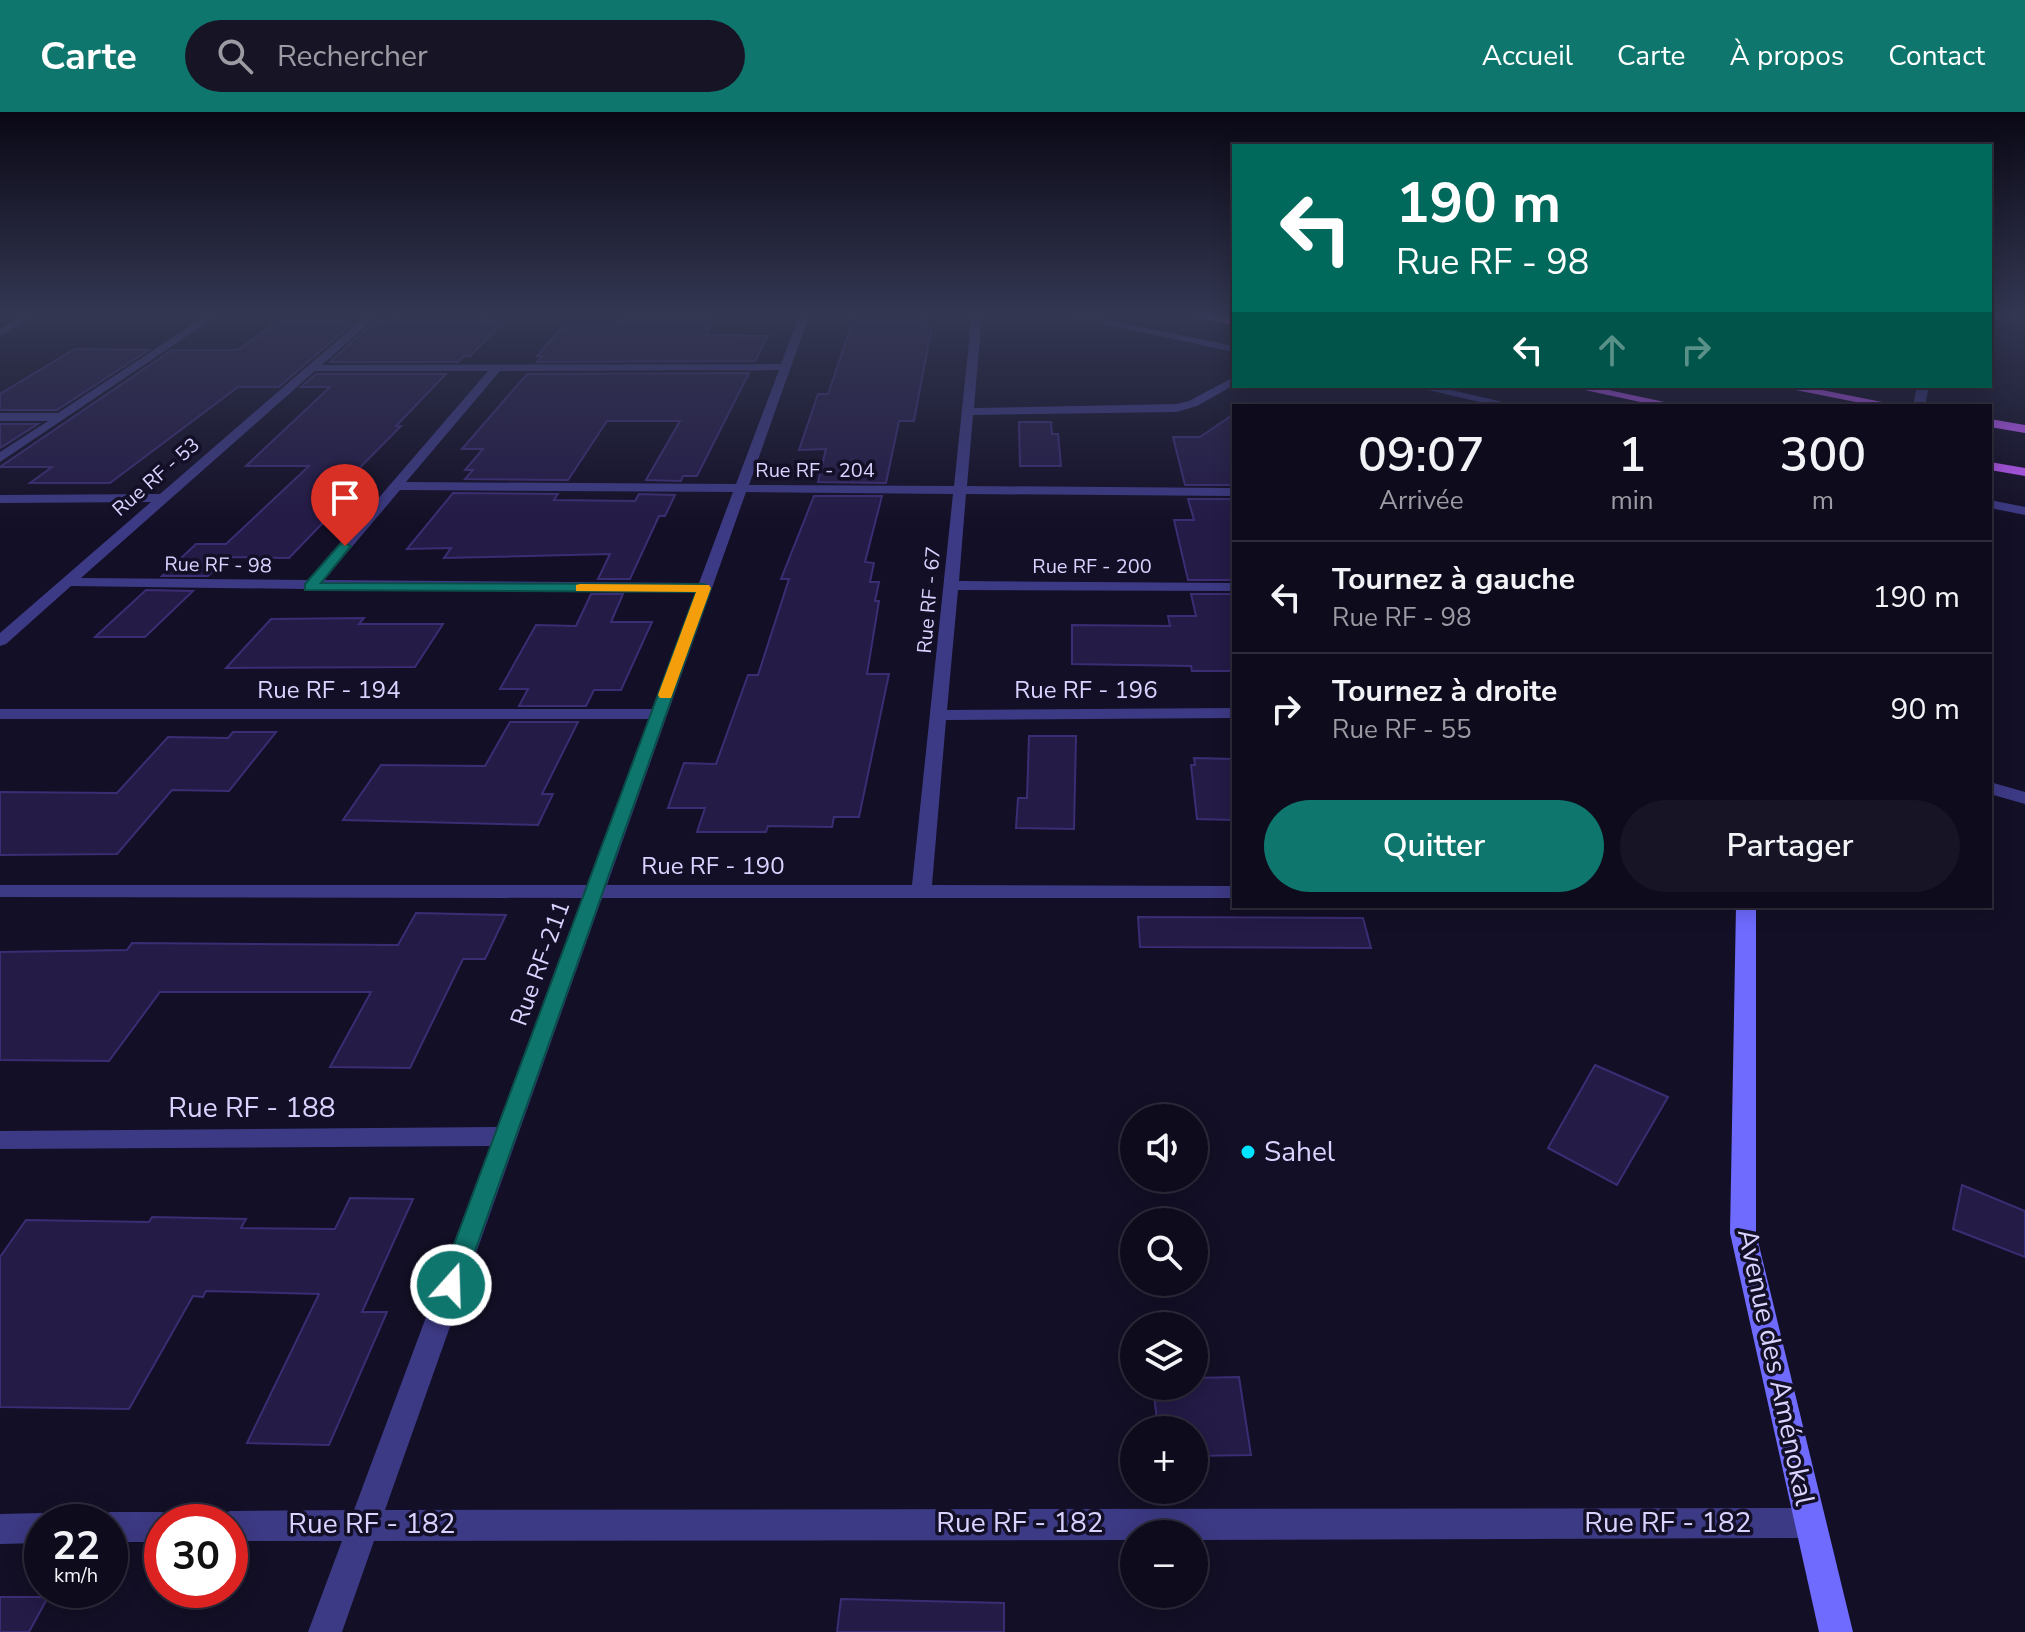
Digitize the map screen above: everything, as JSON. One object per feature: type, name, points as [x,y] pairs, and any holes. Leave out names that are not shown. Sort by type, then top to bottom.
[{"type":"main road","points":[[1582,388],[1666,404]]},
{"type":"main road","points":[[1793,388],[1885,404]]},
{"type":"main road","points":[[1992,423],[2025,429]]},
{"type":"main road","points":[[1992,466],[2025,472]]},
{"type":"main road","name":"Avenue des Aménokal","points":[[1746,908],[1743,1233],[1836,1632]]},
{"type":"street","points":[[0,458],[110,384]]},
{"type":"street","name":"Rue RF - 53","points":[[0,641],[294,384]]},
{"type":"street","points":[[310,587],[483,384]]},
{"type":"street","name":"Rue RF-211","points":[[325,1632],[778,384]]},
{"type":"street","name":"Rue RF - 67","points":[[921,892],[970,384]]},
{"type":"street","points":[[967,412],[1176,408],[1193,404],[1227,384]]},
{"type":"street","points":[[1437,388],[1457,390],[1507,404]]},
{"type":"street","points":[[1439,404],[1457,390]]},
{"type":"street","points":[[0,417],[61,417]]},
{"type":"street","name":"Rue RF - 204","points":[[396,486],[1232,492]]},
{"type":"street","points":[[0,499],[163,498]]},
{"type":"street","points":[[1992,504],[2025,511]]},
{"type":"street","name":"Rue RF - 98","points":[[67,582],[310,587],[704,588]]},
{"type":"street","name":"Rue RF - 200","points":[[950,585],[1232,587]]},
{"type":"street","name":"Rue RF - 196","points":[[938,715],[1232,713]]},
{"type":"street","name":"Rue RF - 194","points":[[0,714],[658,714]]},
{"type":"street","points":[[1992,789],[2025,798]]},
{"type":"street","name":"Rue RF - 190","points":[[0,891],[1232,892]]},
{"type":"street","name":"Rue RF - 188","points":[[0,1140],[505,1136]]},
{"type":"street","name":"Rue RF - 182","points":[[248,1526],[1810,1523]]},
{"type":"street","points":[[0,1529],[24,1528]]},
{"type":"building","points":[[17,384],[97,384],[57,410],[0,410],[0,394]]},
{"type":"building","points":[[122,384],[283,384],[279,387],[238,387],[110,483],[30,483],[52,467],[0,467]]},
{"type":"building","points":[[305,384],[436,384],[396,426],[401,426],[325,503],[342,503],[289,558],[228,557],[208,576],[162,576],[196,544],[226,544],[309,466],[246,466],[330,387],[301,387]]},
{"type":"building","points":[[518,384],[743,384],[697,476],[683,476],[681,481],[646,480],[680,421],[607,421],[568,480],[465,479],[473,470],[465,470],[483,449],[462,449]]},
{"type":"building","points":[[831,384],[921,384],[914,421],[899,421],[886,483],[818,482],[826,449],[799,450],[818,394],[828,394]]},
{"type":"building","points":[[1232,415],[1232,485],[1185,485],[1173,437],[1200,437]]},
{"type":"building","points":[[1019,422],[1051,422],[1052,434],[1058,434],[1061,466],[1020,466]]},
{"type":"building","points":[[0,424],[38,424],[0,448]]},
{"type":"building","points":[[453,493],[558,494],[554,500],[635,501],[639,494],[675,495],[665,516],[659,516],[630,579],[598,579],[610,554],[444,558],[451,548],[407,549]]},
{"type":"building","points":[[814,496],[882,496],[865,562],[874,563],[870,582],[879,582],[875,601],[879,601],[867,674],[889,674],[859,817],[834,817],[832,827],[768,826],[766,832],[697,832],[705,808],[668,808],[684,763],[716,764],[748,675],[758,675],[789,579],[781,579]]},
{"type":"building","points":[[1188,499],[1232,499],[1232,580],[1188,580],[1174,520],[1194,520]]},
{"type":"building","points":[[146,590],[193,591],[145,637],[95,637]]},
{"type":"building","points":[[591,594],[623,594],[611,622],[652,622],[621,690],[594,690],[586,706],[519,706],[528,689],[500,689],[536,625],[576,626]]},
{"type":"building","points":[[1191,594],[1232,594],[1232,671],[1192,671],[1191,666],[1072,664],[1072,625],[1170,626],[1168,616],[1196,616]]},
{"type":"building","points":[[364,618],[359,624],[443,624],[415,667],[226,668],[271,619]]},
{"type":"building","points":[[510,722],[578,722],[542,794],[553,794],[538,825],[343,820],[381,765],[485,766]]},
{"type":"building","points":[[233,732],[276,732],[229,791],[172,790],[117,854],[0,855],[0,792],[117,793],[168,737],[228,738]]},
{"type":"building","points":[[1029,736],[1076,736],[1074,829],[1016,828],[1018,798],[1027,798]]},
{"type":"building","points":[[1194,758],[1232,759],[1232,820],[1197,819],[1191,765],[1195,765]]},
{"type":"building","points":[[416,913],[506,915],[485,959],[463,959],[410,1068],[330,1067],[371,992],[160,992],[109,1061],[0,1060],[0,952],[127,950],[132,943],[398,945]]},
{"type":"building","points":[[1138,917],[1363,918],[1371,948],[1140,947]]},
{"type":"building","points":[[1595,1065],[1668,1097],[1617,1185],[1548,1148]]},
{"type":"building","points":[[1962,1185],[2025,1211],[2025,1257],[1953,1229]]},
{"type":"building","points":[[350,1198],[413,1199],[362,1312],[387,1312],[329,1445],[247,1443],[319,1294],[206,1291],[203,1297],[193,1296],[129,1409],[0,1407],[0,1257],[26,1220],[149,1222],[152,1217],[246,1219],[241,1228],[335,1229]]},
{"type":"building","points":[[1239,1377],[1251,1455],[1208,1456],[1208,1416],[1156,1416],[1155,1400],[1208,1400],[1208,1378]]},
{"type":"building","points":[[0,1597],[24,1597],[24,1608],[42,1608],[29,1632],[0,1632]]},
{"type":"building","points":[[841,1599],[1004,1603],[1004,1632],[837,1632]]},
{"type":"slow traffic","points":[[580,588],[704,588],[665,695]]},
{"type":"place","name":"Sahel","points":[[1248,1152]]},
{"type":"route","points":[[345,546],[310,587],[704,588],[451,1285]]}]
